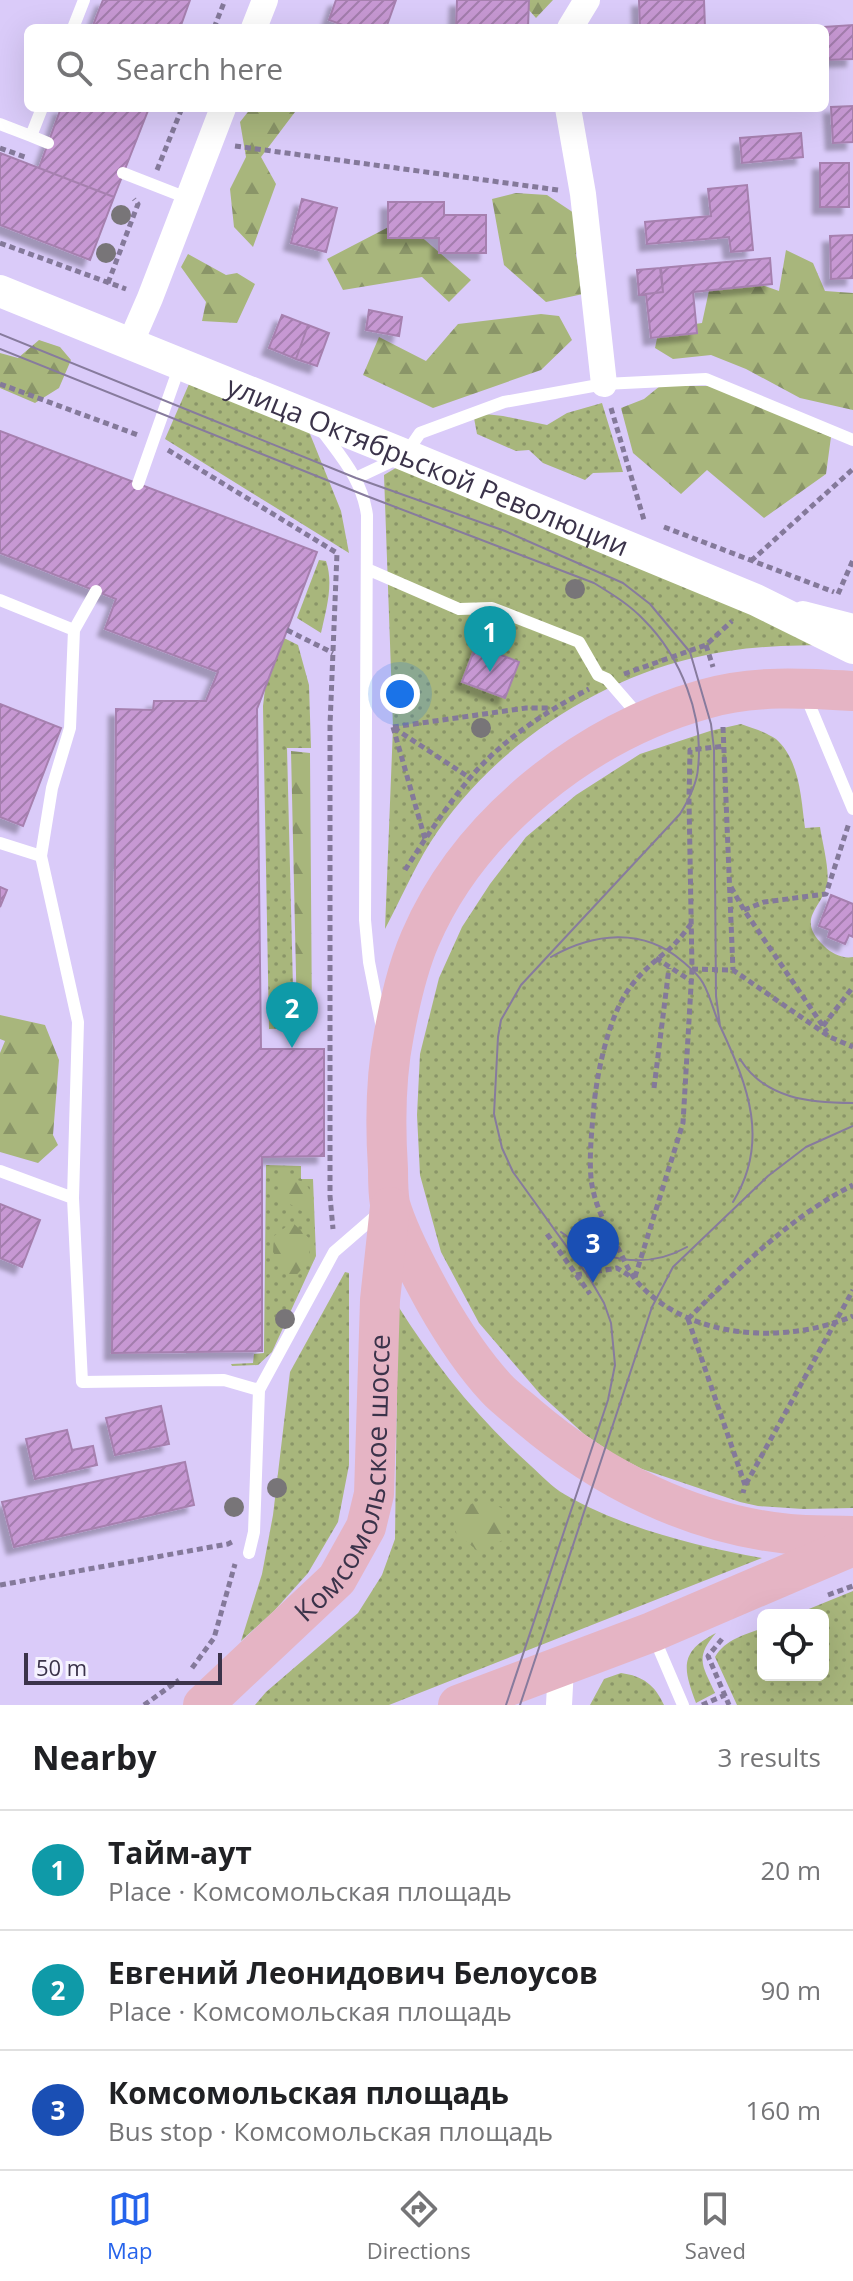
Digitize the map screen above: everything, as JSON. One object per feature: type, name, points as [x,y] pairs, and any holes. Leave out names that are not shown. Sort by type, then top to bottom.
[{"type":"main road","points":[[853,691],[775,688],[713,697],[644,722],[597,746],[521,800],[479,843],[444,892],[420,939],[402,992],[388,1063],[385,1126],[390,1203],[420,1275],[452,1331],[496,1388],[586,1462],[653,1498],[735,1525],[789,1534],[853,1536]]},
{"type":"main road","name":"Комсомольское шоссе","points":[[203,1705],[232,1688],[337,1579],[366,1527],[374,1494],[380,1300],[390,1203]]},
{"type":"main road","points":[[458,1705],[560,1686],[652,1632],[853,1546]]},
{"type":"street","points":[[256,24],[265,0]]},
{"type":"street","points":[[572,24],[587,0]]},
{"type":"street","points":[[130,344],[221,112]]},
{"type":"street","points":[[569,112],[583,194],[604,384]]},
{"type":"street","name":"улица Октябрьской Революции","points":[[0,291],[762,603],[853,648]]},
{"type":"street","points":[[762,603],[853,627]]},
{"type":"lane","points":[[75,24],[84,0]]},
{"type":"lane","points":[[31,136],[40,112]]},
{"type":"lane","points":[[0,124],[48,143]]},
{"type":"lane","points":[[123,173],[187,198]]},
{"type":"lane","points":[[138,484],[180,365]]},
{"type":"lane","points":[[356,478],[405,455],[420,433],[504,402],[604,384],[706,379],[853,440]]},
{"type":"lane","points":[[314,419],[356,478],[364,495],[367,515],[365,920],[369,962],[388,1063]]},
{"type":"lane","points":[[367,569],[459,609],[492,608],[579,642],[598,675],[607,679],[644,722]]},
{"type":"lane","points":[[96,591],[74,630],[70,728],[52,788],[41,856],[78,1022],[73,1198],[82,1382],[224,1380],[259,1390]]},
{"type":"lane","points":[[0,600],[74,630]]},
{"type":"lane","points":[[802,688],[853,810]]},
{"type":"lane","points":[[0,843],[41,856]]},
{"type":"lane","points":[[0,1171],[73,1198]]},
{"type":"lane","points":[[249,1553],[254,1532],[259,1390],[334,1252],[390,1203]]},
{"type":"lane","points":[[652,1632],[683,1705]]},
{"type":"path","points":[[216,24],[225,0]]},
{"type":"path","points":[[151,184],[180,112]]},
{"type":"path","points":[[209,143],[583,194]]},
{"type":"path","points":[[0,148],[27,158]]},
{"type":"path","points":[[108,283],[138,204],[124,195]]},
{"type":"path","points":[[0,243],[150,298]]},
{"type":"path","points":[[0,384],[152,441],[337,553],[330,725],[330,1196],[334,1252]]},
{"type":"path","points":[[604,384],[644,520]]},
{"type":"path","points":[[751,561],[853,469]]},
{"type":"path","points":[[838,594],[853,560]]},
{"type":"path","points":[[405,870],[470,778],[499,749],[552,708],[607,679],[706,645],[762,603]]},
{"type":"path","points":[[287,630],[333,653]]},
{"type":"path","points":[[393,727],[526,708],[552,708]]},
{"type":"path","points":[[330,725],[340,725]]},
{"type":"path","points":[[393,727],[470,778]]},
{"type":"path","points":[[393,727],[425,839]]},
{"type":"path","points":[[634,1278],[683,1123],[692,969],[690,750],[725,746],[733,970]]},
{"type":"path","points":[[744,910],[764,902],[826,894],[853,810]]},
{"type":"path","points":[[731,886],[830,1037]]},
{"type":"path","points":[[691,924],[624,995],[602,1052],[591,1137],[591,1181],[606,1228],[642,1288],[688,1319],[709,1326],[758,1333],[835,1324],[853,1316]]},
{"type":"path","points":[[656,958],[691,981]]},
{"type":"path","points":[[654,1088],[669,968]]},
{"type":"path","points":[[692,969],[733,970],[830,1037],[853,1047]]},
{"type":"path","points":[[823,1026],[853,987]]},
{"type":"path","points":[[688,1319],[751,1258],[802,1218],[853,1185]]},
{"type":"path","points":[[547,1234],[590,1294]]},
{"type":"path","points":[[576,1275],[617,1268],[634,1278]]},
{"type":"path","points":[[735,1525],[745,1485],[853,1290]]},
{"type":"path","points":[[688,1319],[745,1485]]},
{"type":"path","points":[[144,1705],[185,1677],[214,1638],[234,1573],[239,1530]]},
{"type":"path","points":[[0,1585],[228,1544],[236,1540]]},
{"type":"path","points":[[726,1637],[708,1656],[729,1705]]},
{"type":"path","points":[[702,1705],[725,1695]]},
{"type":"green space","points":[[520,0],[553,0],[536,18]]},
{"type":"green space","points":[[248,112],[295,112],[261,157],[276,184],[253,247],[234,227],[230,189],[246,157],[240,122]]},
{"type":"green space","points":[[516,193],[547,195],[580,217],[576,255],[583,294],[546,302],[504,265],[492,199]]},
{"type":"green space","points":[[402,220],[471,280],[449,302],[422,277],[343,290],[327,259]]},
{"type":"green space","points":[[786,250],[813,263],[825,291],[853,293],[853,410],[800,398],[746,369],[711,355],[673,359],[655,348],[659,329],[702,323],[710,286],[740,277],[779,291]]},
{"type":"green space","points":[[188,254],[226,275],[237,273],[255,284],[237,323],[202,321],[206,302],[181,267]]},
{"type":"green space","points":[[541,314],[559,316],[572,340],[541,370],[433,408],[363,375],[379,337],[426,361],[458,324]]},
{"type":"green space","points":[[39,340],[60,347],[71,360],[59,388],[35,403],[0,388],[0,353],[18,358]]},
{"type":"green space","points":[[189,384],[308,429],[341,511],[349,553],[165,439]]},
{"type":"green space","points":[[660,386],[718,386],[831,437],[826,474],[764,518],[707,470],[681,494],[633,453],[621,408],[644,399]]},
{"type":"green space","points":[[602,403],[623,472],[593,473],[585,480],[543,463],[529,450],[516,451],[477,434],[474,418],[485,414],[547,425],[567,413]]},
{"type":"green space","points":[[399,466],[838,645],[747,649],[693,658],[654,669],[579,704],[511,751],[454,810],[424,853],[385,929],[393,727],[384,475]]},
{"type":"green space","points":[[319,560],[326,561],[329,579],[321,633],[297,618]]},
{"type":"green space","points":[[284,638],[298,645],[309,685],[311,748],[287,748],[294,1028],[269,1029],[263,706],[265,689]]},
{"type":"green space","points":[[741,724],[776,739],[790,758],[798,780],[805,828],[820,827],[827,864],[827,884],[813,914],[812,928],[830,951],[842,957],[853,957],[853,1508],[803,1509],[740,1502],[642,1469],[584,1434],[541,1395],[479,1323],[441,1252],[420,1175],[417,1115],[420,1054],[439,978],[462,927],[490,884],[526,837],[576,795],[640,754]]},
{"type":"green space","points":[[291,751],[310,753],[312,1022],[297,1018]]},
{"type":"green space","points":[[0,1015],[45,1025],[59,1060],[53,1135],[58,1145],[38,1163],[0,1152],[0,1053],[5,1041],[0,1039]]},
{"type":"green space","points":[[266,1165],[301,1166],[301,1179],[313,1179],[316,1256],[272,1352],[258,1365],[232,1366],[253,1363],[254,1354],[264,1353]]},
{"type":"green space","points":[[281,1176],[305,1182],[314,1198],[308,1215],[280,1198]]},
{"type":"green space","points":[[292,1222],[311,1240],[308,1262],[291,1281],[273,1252],[274,1236]]},
{"type":"green space","points":[[345,1272],[349,1273],[349,1465],[338,1522],[308,1573],[274,1611],[241,1641],[262,1574],[273,1515],[290,1372]]},
{"type":"green space","points":[[398,1306],[476,1411],[560,1491],[610,1517],[635,1526],[711,1548],[762,1558],[389,1705],[255,1705],[358,1613],[382,1575],[395,1539]]},
{"type":"green space","points":[[484,1499],[505,1510],[507,1538],[479,1552],[455,1532],[456,1510]]},
{"type":"green space","points":[[853,1591],[853,1705],[737,1705],[715,1657],[736,1638],[757,1630],[757,1681],[829,1681],[829,1609],[809,1609]]},
{"type":"green space","points":[[716,1633],[703,1656],[704,1669],[715,1693],[696,1703],[688,1680],[687,1662],[695,1647]]},
{"type":"green space","points":[[621,1673],[636,1676],[647,1683],[657,1692],[664,1705],[590,1705],[604,1679]]},
{"type":"building","points":[[103,0],[190,0],[181,24],[94,24]]},
{"type":"building","points":[[336,0],[396,0],[387,24],[340,24],[329,20]]},
{"type":"building","points":[[457,0],[529,0],[528,24],[456,24]]},
{"type":"building","points":[[639,0],[704,0],[705,24],[640,24]]},
{"type":"building","points":[[853,25],[853,59],[829,60],[829,27]]},
{"type":"building","points":[[853,106],[853,142],[833,143],[831,107]]},
{"type":"building","points":[[60,112],[147,112],[114,197],[39,168]]},
{"type":"building","points":[[801,133],[803,157],[742,163],[740,138]]},
{"type":"building","points":[[0,153],[114,197],[90,260],[0,225]]},
{"type":"building","points":[[820,163],[849,163],[849,207],[820,207]]},
{"type":"building","points":[[747,185],[753,250],[731,252],[729,237],[647,244],[645,222],[711,216],[708,189]]},
{"type":"building","points":[[302,199],[337,208],[326,252],[291,243]]},
{"type":"building","points":[[388,202],[444,202],[444,215],[486,215],[486,253],[439,253],[439,238],[388,238]]},
{"type":"building","points":[[853,235],[853,278],[831,279],[830,236]]},
{"type":"building","points":[[770,258],[772,284],[693,292],[697,333],[651,338],[646,294],[663,292],[661,268]]},
{"type":"building","points":[[660,268],[663,292],[639,295],[637,270]]},
{"type":"building","points":[[369,310],[402,317],[399,336],[366,330]]},
{"type":"building","points":[[282,315],[308,325],[296,359],[269,348]]},
{"type":"building","points":[[308,325],[329,333],[317,366],[296,359]]},
{"type":"building","points":[[0,431],[317,552],[257,709],[261,1049],[324,1049],[324,1156],[262,1157],[262,1351],[112,1353],[116,709],[153,710],[154,701],[206,701],[218,672],[105,629],[116,599],[0,553]]},
{"type":"building","points":[[476,645],[519,662],[505,698],[462,682]]},
{"type":"building","points":[[0,704],[61,728],[23,826],[0,817]]},
{"type":"building","points":[[0,887],[7,890],[0,907]]},
{"type":"building","points":[[831,895],[853,904],[853,937],[849,935],[845,944],[828,937],[830,930],[819,926]]},
{"type":"building","points":[[0,1204],[40,1220],[22,1267],[0,1258]]},
{"type":"building","points":[[161,1406],[169,1444],[115,1455],[106,1418]]},
{"type":"building","points":[[67,1430],[72,1450],[93,1446],[97,1465],[35,1479],[26,1439]]},
{"type":"building","points":[[185,1462],[194,1505],[14,1547],[2,1502]]},
{"type":"tram line","points":[[0,334],[356,478],[505,531],[623,583],[650,604],[690,652],[711,724],[714,749],[716,996],[720,1026]]},
{"type":"tram line","points":[[0,349],[364,495],[594,583],[644,620],[669,651],[687,688],[699,748],[696,780],[686,804],[521,985],[501,1020],[494,1114],[502,1148],[513,1172],[604,1303],[611,1323],[615,1365],[608,1400],[506,1705]]},
{"type":"tram line","points":[[551,957],[601,939],[634,938],[667,950],[701,980],[739,1071],[751,1114],[751,1158],[733,1202]]},
{"type":"tram line","points":[[740,1059],[762,1083],[790,1096],[821,1102],[853,1103]]},
{"type":"tram line","points":[[520,1705],[652,1307],[673,1267],[768,1176],[806,1147],[853,1126]]},
{"type":"tram line","points":[[561,1232],[590,1250],[622,1259],[655,1259],[687,1247]]},
{"type":"place","name":"Тайм-аут","points":[[490,672]]},
{"type":"place","name":"Евгений Леонидович Белоусов","points":[[292,1048]]},
{"type":"place","name":"Комсомольская площадь","points":[[593,1283]]}]
